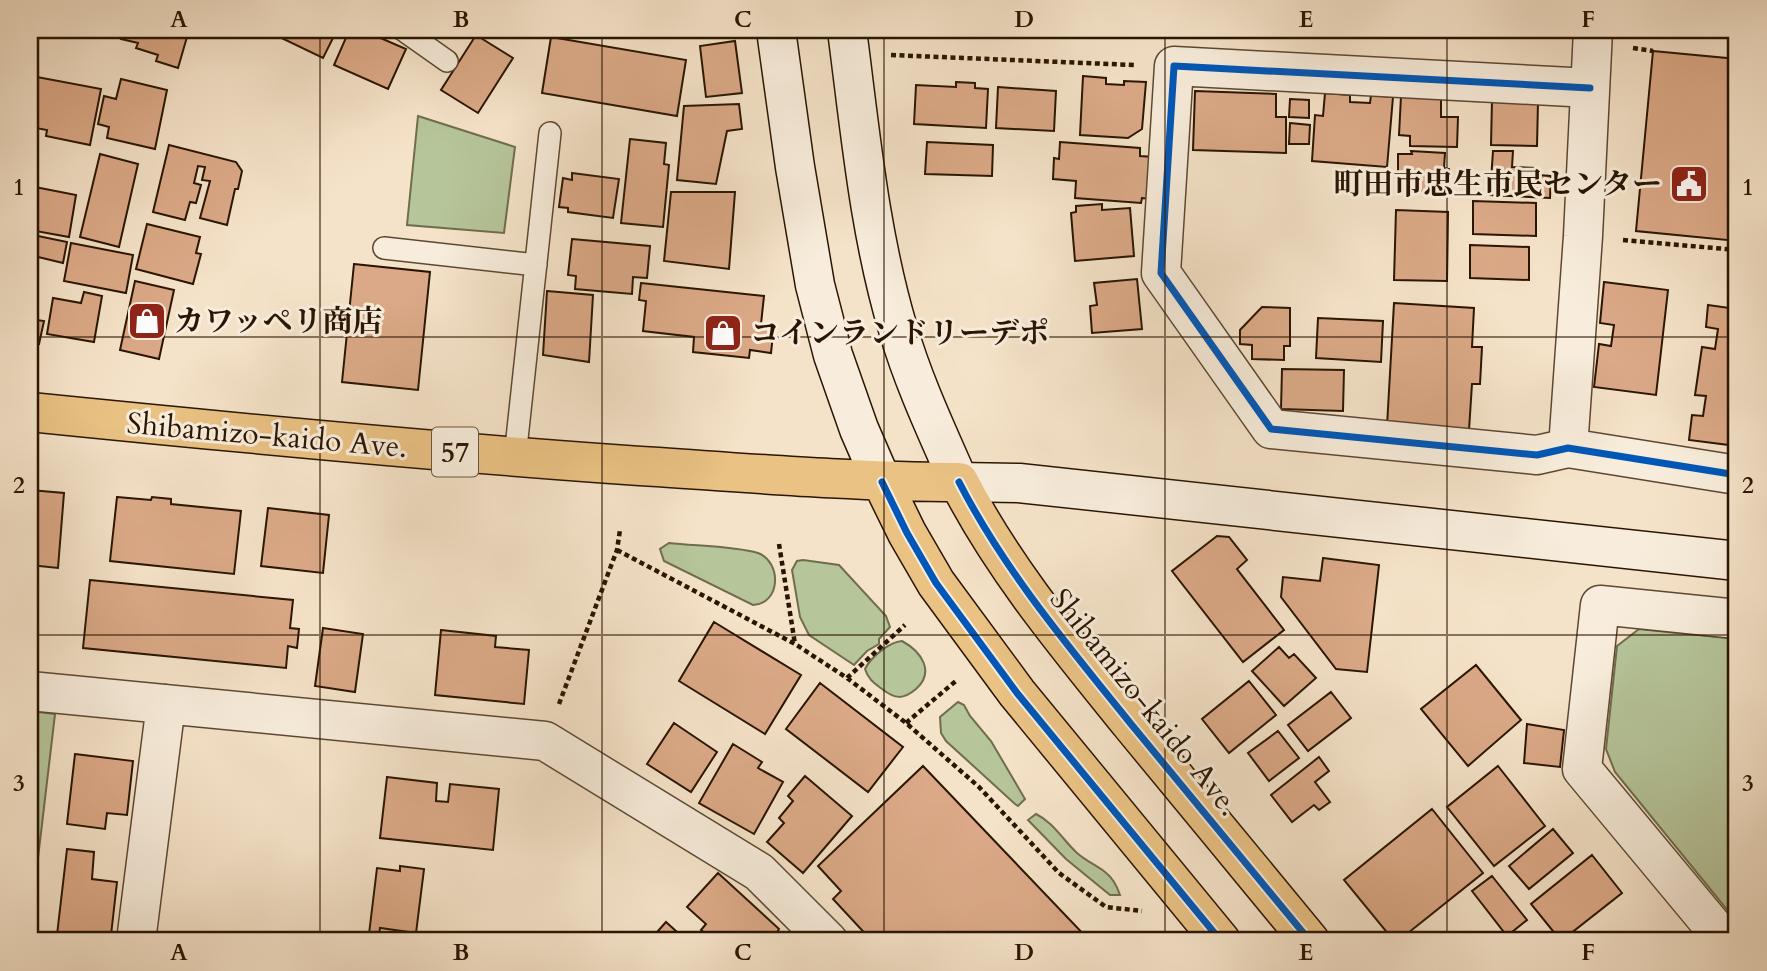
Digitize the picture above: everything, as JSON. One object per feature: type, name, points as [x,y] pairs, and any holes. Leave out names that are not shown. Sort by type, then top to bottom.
[{"type":"main road","name":"Shibamizo-kaido Ave.","points":[[30,412],[515,457],[881,482],[959,482],[1008,564],[1071,650],[1310,941]]},
{"type":"main road","points":[[881,482],[906,533],[944,594],[1017,693],[1221,941]]},
{"type":"street","points":[[776,30],[815,285],[833,355],[881,482]]},
{"type":"street","points":[[846,30],[882,265],[898,330],[929,414],[959,482],[1033,484],[1737,561]]},
{"type":"street","points":[[1568,448],[1583,236],[1593,30]]},
{"type":"street","points":[[1590,88],[1174,66],[1161,273],[1271,429],[1537,455],[1568,448],[1737,475]]},
{"type":"street","points":[[1724,941],[1582,769],[1600,605],[1737,619]]},
{"type":"street","points":[[30,691],[545,741],[759,872],[828,941]]},
{"type":"street","points":[[136,941],[166,704]]},
{"type":"lane","points":[[410,32],[447,61]]},
{"type":"lane","points":[[515,457],[550,133]]},
{"type":"lane","points":[[384,248],[536,265]]},
{"type":"path","points":[[890,55],[1174,66]]},
{"type":"path","points":[[1583,236],[1737,250]]},
{"type":"path","points":[[545,741],[617,550],[620,530]]},
{"type":"path","points":[[779,544],[795,644]]},
{"type":"path","points":[[617,550],[795,644],[847,678],[906,723],[979,787],[1059,873],[1106,907],[1143,911]]},
{"type":"path","points":[[847,678],[905,625]]},
{"type":"path","points":[[906,723],[957,680]]},
{"type":"green space","points":[[418,116],[515,147],[504,233],[407,225]]},
{"type":"green space","points":[[669,543],[758,553],[766,558],[774,573],[775,582],[769,598],[753,605],[664,561],[660,549]]},
{"type":"green space","points":[[797,561],[839,565],[886,616],[890,627],[879,639],[879,644],[867,651],[854,665],[809,635],[800,617],[792,570]]},
{"type":"green space","points":[[1639,629],[1737,639],[1737,922],[1615,772],[1606,749],[1617,646]]},
{"type":"green space","points":[[902,641],[915,651],[924,663],[925,676],[916,689],[899,697],[876,685],[865,669],[881,651]]},
{"type":"green space","points":[[958,702],[964,705],[991,741],[1025,799],[1018,806],[946,741],[941,733],[940,717]]},
{"type":"green space","points":[[30,711],[55,714],[32,909],[30,908]]},
{"type":"green space","points":[[1036,814],[1053,826],[1077,853],[1108,874],[1120,895],[1110,895],[1066,859],[1028,820]]},
{"type":"building","points":[[124,30],[189,30],[178,68],[156,61],[158,55],[136,48],[138,43],[121,39]]},
{"type":"building","points":[[272,30],[337,30],[323,58],[271,33]]},
{"type":"building","points":[[362,30],[406,49],[388,89],[334,65],[348,33],[358,38]]},
{"type":"building","points":[[679,30],[725,30],[680,35]]},
{"type":"building","points":[[476,35],[513,58],[478,113],[441,90]]},
{"type":"building","points":[[551,37],[686,60],[677,116],[542,93]]},
{"type":"building","points":[[735,41],[742,93],[706,97],[700,46]]},
{"type":"building","name":"町田市忠生市民センター","points":[[1653,51],[1737,59],[1737,241],[1636,231]]},
{"type":"building","points":[[1083,76],[1106,78],[1106,84],[1146,82],[1142,129],[1128,138],[1080,135]]},
{"type":"building","points":[[37,77],[101,89],[90,145],[46,136],[47,130],[30,127],[30,100],[33,101]]},
{"type":"building","points":[[121,79],[167,90],[155,149],[107,138],[109,127],[98,124],[104,96],[116,99]]},
{"type":"building","points":[[956,82],[975,83],[975,88],[988,89],[986,128],[914,124],[916,85],[956,87]]},
{"type":"building","points":[[998,87],[1056,91],[1054,131],[996,128]]},
{"type":"building","points":[[1195,91],[1276,94],[1276,117],[1286,117],[1286,153],[1193,150]]},
{"type":"building","points":[[1325,93],[1350,95],[1350,102],[1370,103],[1371,95],[1393,97],[1387,167],[1312,161],[1315,115],[1323,116]]},
{"type":"building","points":[[1401,96],[1441,97],[1441,117],[1458,117],[1457,147],[1410,146],[1410,136],[1399,135]]},
{"type":"building","points":[[1290,99],[1309,100],[1309,118],[1289,117]]},
{"type":"building","points":[[1492,100],[1538,102],[1537,146],[1491,145]]},
{"type":"building","points":[[739,104],[742,129],[727,131],[716,184],[677,180],[684,106]]},
{"type":"building","points":[[1290,123],[1310,125],[1309,144],[1289,144]]},
{"type":"building","points":[[630,139],[666,143],[664,164],[669,165],[663,227],[621,223]]},
{"type":"building","points":[[927,142],[993,145],[992,176],[925,174]]},
{"type":"building","points":[[1060,142],[1140,148],[1140,156],[1154,157],[1151,199],[1142,198],[1141,203],[1075,198],[1076,181],[1053,179],[1054,158],[1059,159]]},
{"type":"building","points":[[169,145],[236,162],[242,171],[227,225],[200,218],[210,181],[202,180],[205,167],[198,166],[194,183],[201,185],[196,203],[190,202],[185,220],[153,212]]},
{"type":"building","points":[[1411,151],[1445,153],[1444,168],[1449,169],[1449,192],[1398,190],[1398,154],[1412,154]]},
{"type":"building","points":[[1493,151],[1513,151],[1512,167],[1536,168],[1537,175],[1551,176],[1550,198],[1490,195]]},
{"type":"building","points":[[100,154],[138,164],[119,247],[80,237]]},
{"type":"building","points":[[572,173],[619,179],[613,218],[568,212],[568,208],[559,207],[563,178],[572,180]]},
{"type":"building","points":[[30,186],[76,195],[69,237],[30,230]]},
{"type":"building","points":[[671,192],[735,192],[729,269],[664,261]]},
{"type":"building","points":[[1473,201],[1536,203],[1536,236],[1473,234]]},
{"type":"building","points":[[1102,204],[1102,210],[1130,208],[1134,256],[1075,261],[1071,213],[1076,212],[1076,206]]},
{"type":"building","points":[[1396,210],[1448,212],[1447,281],[1394,280]]},
{"type":"building","points":[[147,224],[200,237],[196,253],[201,254],[193,284],[136,269]]},
{"type":"building","points":[[38,236],[67,242],[63,263],[34,256]]},
{"type":"building","points":[[572,239],[650,246],[647,278],[633,277],[632,294],[575,289],[576,276],[568,275]]},
{"type":"building","points":[[71,243],[133,255],[126,293],[64,281]]},
{"type":"building","points":[[1470,245],[1529,247],[1529,280],[1470,278]]},
{"type":"building","points":[[354,264],[430,272],[418,390],[342,382]]},
{"type":"building","points":[[1137,279],[1142,329],[1092,333],[1090,306],[1097,305],[1094,283]]},
{"type":"building","points":[[135,281],[174,290],[159,359],[120,350]]},
{"type":"building","points":[[1604,282],[1668,290],[1656,395],[1594,387],[1599,344],[1611,346],[1614,325],[1600,323]]},
{"type":"building","points":[[641,283],[764,296],[761,324],[774,325],[771,353],[750,350],[749,358],[693,352],[694,337],[643,331],[646,301],[639,300]]},
{"type":"building","points":[[547,291],[593,295],[589,362],[543,355]]},
{"type":"building","points":[[84,292],[102,296],[94,342],[47,334],[53,298],[81,303]]},
{"type":"building","points":[[1394,303],[1474,308],[1472,347],[1482,347],[1480,384],[1472,384],[1469,430],[1387,426]]},
{"type":"building","points":[[1708,305],[1737,309],[1737,446],[1689,440],[1692,415],[1703,416],[1706,396],[1695,395],[1702,347],[1715,349],[1718,329],[1706,327]]},
{"type":"building","points":[[1262,307],[1290,308],[1290,346],[1284,346],[1284,360],[1252,359],[1252,345],[1240,344],[1240,330]]},
{"type":"building","points":[[1318,318],[1383,321],[1381,362],[1316,358]]},
{"type":"building","points":[[30,319],[44,321],[39,344],[30,342]]},
{"type":"building","points":[[1282,369],[1344,370],[1343,411],[1281,409]]},
{"type":"building","points":[[30,490],[64,493],[58,568],[30,565]]},
{"type":"building","points":[[117,497],[171,499],[171,504],[241,511],[234,574],[110,561]]},
{"type":"building","points":[[268,508],[329,515],[323,573],[261,566]]},
{"type":"building","points":[[1217,536],[1229,537],[1247,560],[1237,569],[1284,630],[1243,662],[1172,571]]},
{"type":"building","points":[[1323,558],[1379,565],[1367,672],[1336,669],[1281,597],[1283,577],[1320,581]]},
{"type":"building","points":[[90,580],[293,600],[290,628],[299,629],[297,648],[288,646],[286,668],[83,648]]},
{"type":"building","points":[[714,622],[801,675],[765,734],[679,681]]},
{"type":"building","points":[[323,628],[363,634],[355,692],[315,686]]},
{"type":"building","points":[[441,630],[496,636],[495,647],[529,650],[524,704],[435,695]]},
{"type":"building","points":[[1279,647],[1289,658],[1294,654],[1316,678],[1284,706],[1252,671]]},
{"type":"building","points":[[1476,665],[1521,720],[1468,766],[1421,709]]},
{"type":"building","points":[[1249,681],[1276,715],[1229,753],[1202,719]]},
{"type":"building","points":[[820,683],[903,747],[868,792],[786,729]]},
{"type":"building","points":[[1331,692],[1351,718],[1308,751],[1288,725]]},
{"type":"building","points":[[674,723],[717,752],[691,792],[647,764]]},
{"type":"building","points":[[1527,724],[1564,730],[1560,767],[1524,763]]},
{"type":"building","points":[[1278,731],[1299,758],[1269,781],[1248,753]]},
{"type":"building","points":[[733,744],[762,762],[758,768],[783,782],[754,834],[699,803]]},
{"type":"building","points":[[75,754],[133,761],[127,815],[107,813],[105,829],[67,824]]},
{"type":"building","points":[[1319,757],[1329,771],[1315,782],[1330,802],[1319,810],[1314,805],[1292,822],[1271,795]]},
{"type":"building","points":[[923,766],[1090,941],[955,941],[947,932],[938,941],[872,941],[833,899],[841,891],[818,866]]},
{"type":"building","points":[[1498,766],[1545,826],[1494,866],[1447,807]]},
{"type":"building","points":[[805,776],[852,816],[803,873],[767,842],[784,823],[779,818],[793,801],[788,796]]},
{"type":"building","points":[[387,777],[437,783],[436,801],[448,802],[450,784],[499,789],[493,850],[380,838]]},
{"type":"building","points":[[1432,809],[1483,873],[1398,941],[1394,941],[1344,880]]},
{"type":"building","points":[[1553,829],[1573,853],[1529,889],[1509,866]]},
{"type":"building","points":[[67,849],[94,852],[92,879],[117,882],[111,935],[93,933],[92,940],[57,935]]},
{"type":"building","points":[[1592,855],[1622,893],[1561,941],[1531,904]]},
{"type":"building","points":[[400,866],[424,869],[416,933],[380,928],[379,935],[369,934],[377,868],[400,871]]},
{"type":"building","points":[[718,873],[779,929],[776,934],[784,941],[713,941],[701,930],[706,924],[687,907]]},
{"type":"building","points":[[1492,876],[1527,920],[1507,936],[1472,891]]},
{"type":"building","points":[[666,922],[687,941],[649,941]]},
{"type":"cycle path","points":[[1590,88],[1174,66],[1161,273],[1271,429],[1537,455],[1568,448],[1737,475]]},
{"type":"cycle path","points":[[882,482],[936,583],[1017,693],[1221,941]]},
{"type":"cycle path","points":[[959,482],[996,546],[1061,637],[1310,941]]},
{"type":"place","name":"町田市忠生市民センター","points":[[1689,184]]},
{"type":"place","name":"カワッペリ商店","points":[[147,321]]},
{"type":"place","name":"コインランドリーデポ","points":[[723,333]]}]
